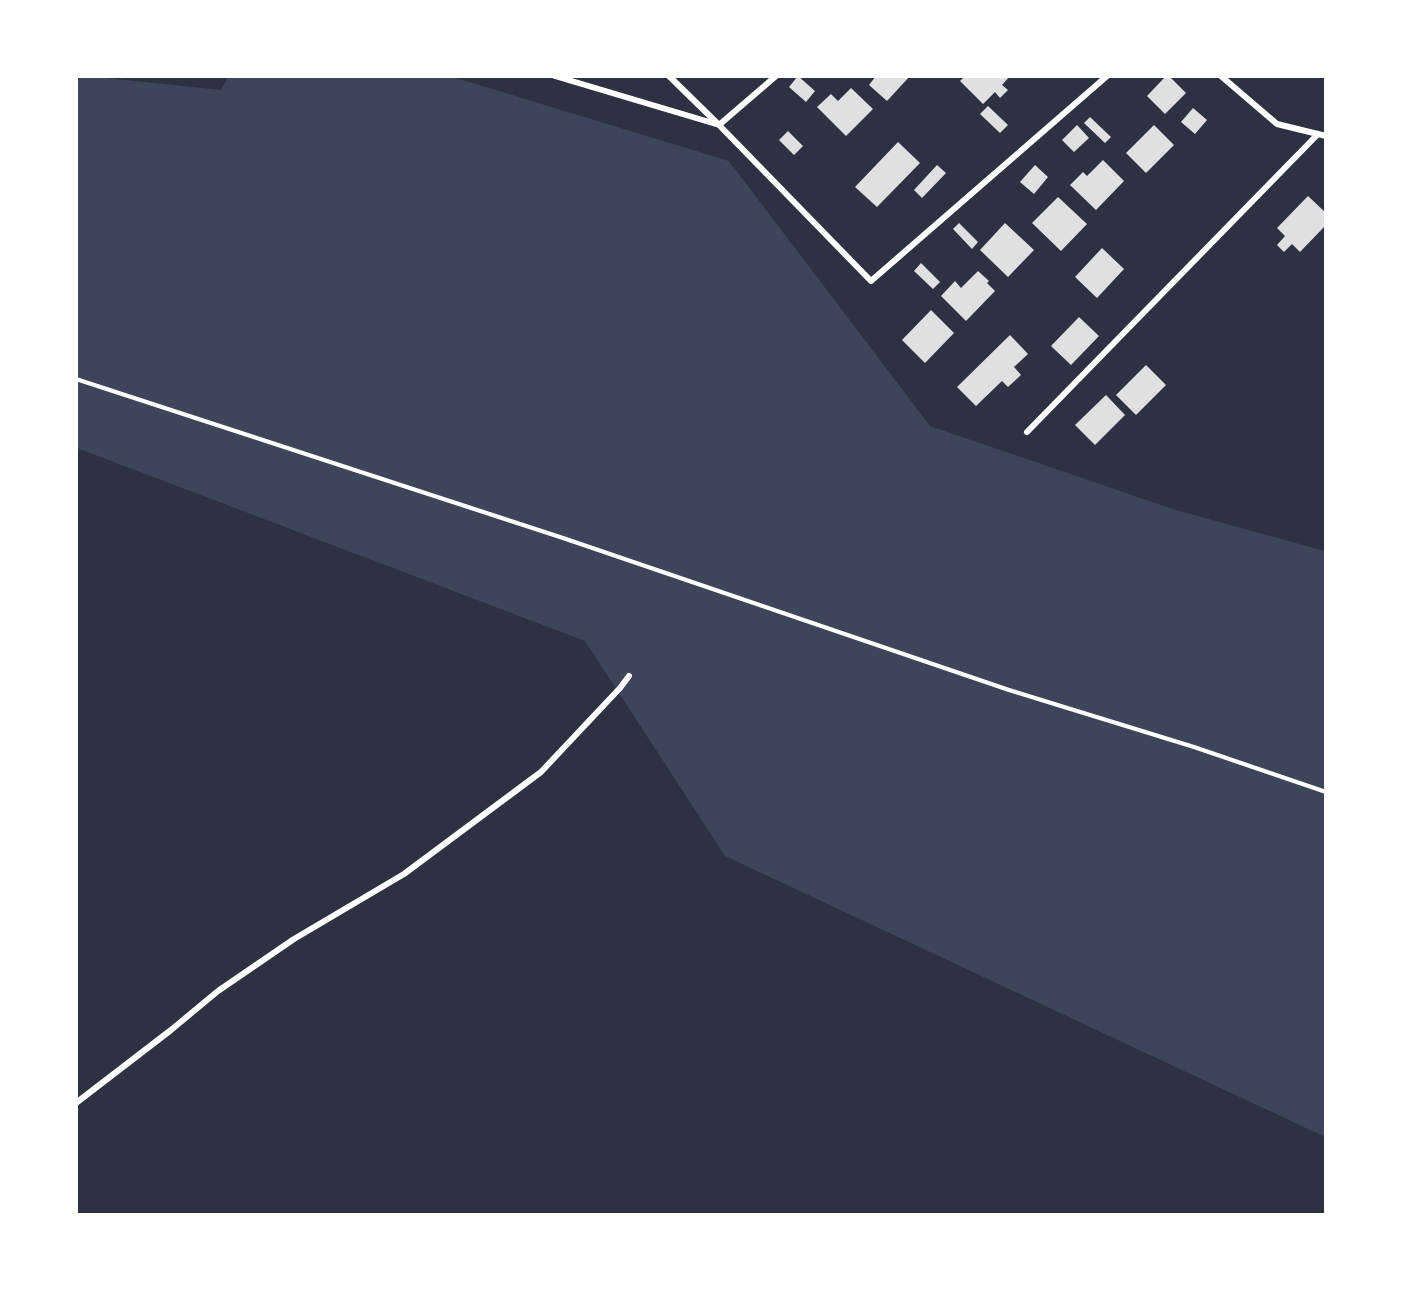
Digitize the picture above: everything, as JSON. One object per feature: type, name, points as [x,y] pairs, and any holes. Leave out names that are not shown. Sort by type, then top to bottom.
[{"type":"street","points":[[555,76],[719,125]]},
{"type":"street","points":[[669,76],[871,281],[1107,76]]},
{"type":"street","points":[[719,125],[776,76]]},
{"type":"street","points":[[1221,76],[1277,124],[1322,135]]},
{"type":"street","points":[[1027,432],[1322,135]]},
{"type":"street","points":[[76,1103],[218,991],[294,939],[404,874],[540,772],[629,676]]},
{"type":"path","points":[[76,379],[563,538],[1024,695],[1194,747],[1326,792]]},
{"type":"shaded area","points":[[76,77],[97,77],[221,90],[228,77],[453,77],[729,161],[930,426],[1176,510],[1325,551],[1325,1137],[725,856],[585,641],[77,448]]},
{"type":"building","points":[[798,76],[815,91],[806,102],[789,87]]},
{"type":"building","points":[[876,76],[910,76],[887,101],[869,85]]},
{"type":"building","points":[[965,76],[1010,76],[1002,85],[1008,90],[1000,98],[995,92],[983,104],[960,81]]},
{"type":"building","points":[[1166,76],[1169,76],[1186,93],[1165,114],[1147,96]]},
{"type":"building","points":[[851,88],[873,109],[846,136],[817,107],[831,94],[838,101]]},
{"type":"building","points":[[988,106],[1008,125],[1000,133],[980,114]]},
{"type":"building","points":[[1193,108],[1207,120],[1195,134],[1181,122]]},
{"type":"building","points":[[1090,117],[1111,137],[1105,143],[1084,123]]},
{"type":"building","points":[[1077,125],[1089,138],[1074,152],[1062,140]]},
{"type":"building","points":[[1154,125],[1174,145],[1146,173],[1126,153]]},
{"type":"building","points":[[788,131],[803,146],[794,155],[779,140]]},
{"type":"building","points":[[898,142],[920,163],[877,207],[855,187]]},
{"type":"building","points":[[1103,160],[1124,181],[1096,210],[1070,185],[1083,172],[1087,176]]},
{"type":"building","points":[[937,165],[946,173],[922,198],[914,190]]},
{"type":"building","points":[[1035,165],[1048,177],[1034,194],[1020,182]]},
{"type":"building","points":[[1308,196],[1326,213],[1326,225],[1300,252],[1292,244],[1284,252],[1277,245],[1285,236],[1277,228]]},
{"type":"building","points":[[1058,197],[1087,224],[1061,251],[1032,223]]},
{"type":"building","points":[[959,223],[978,242],[972,249],[953,229]]},
{"type":"building","points":[[1005,223],[1034,250],[1008,277],[980,250]]},
{"type":"building","points":[[1102,248],[1124,269],[1097,298],[1075,277]]},
{"type":"building","points":[[921,263],[940,282],[933,289],[914,271]]},
{"type":"building","points":[[978,271],[989,281],[987,283],[995,291],[966,321],[941,296],[955,281],[961,288]]},
{"type":"building","points":[[931,310],[954,333],[925,363],[902,340]]},
{"type":"building","points":[[1079,317],[1099,336],[1071,365],[1051,346]]},
{"type":"building","points":[[1010,335],[1028,354],[1014,367],[1021,375],[1008,387],[1002,381],[976,406],[957,387]]},
{"type":"building","points":[[1146,365],[1166,385],[1136,415],[1116,395]]},
{"type":"building","points":[[1106,395],[1125,415],[1095,445],[1075,425]]}]
